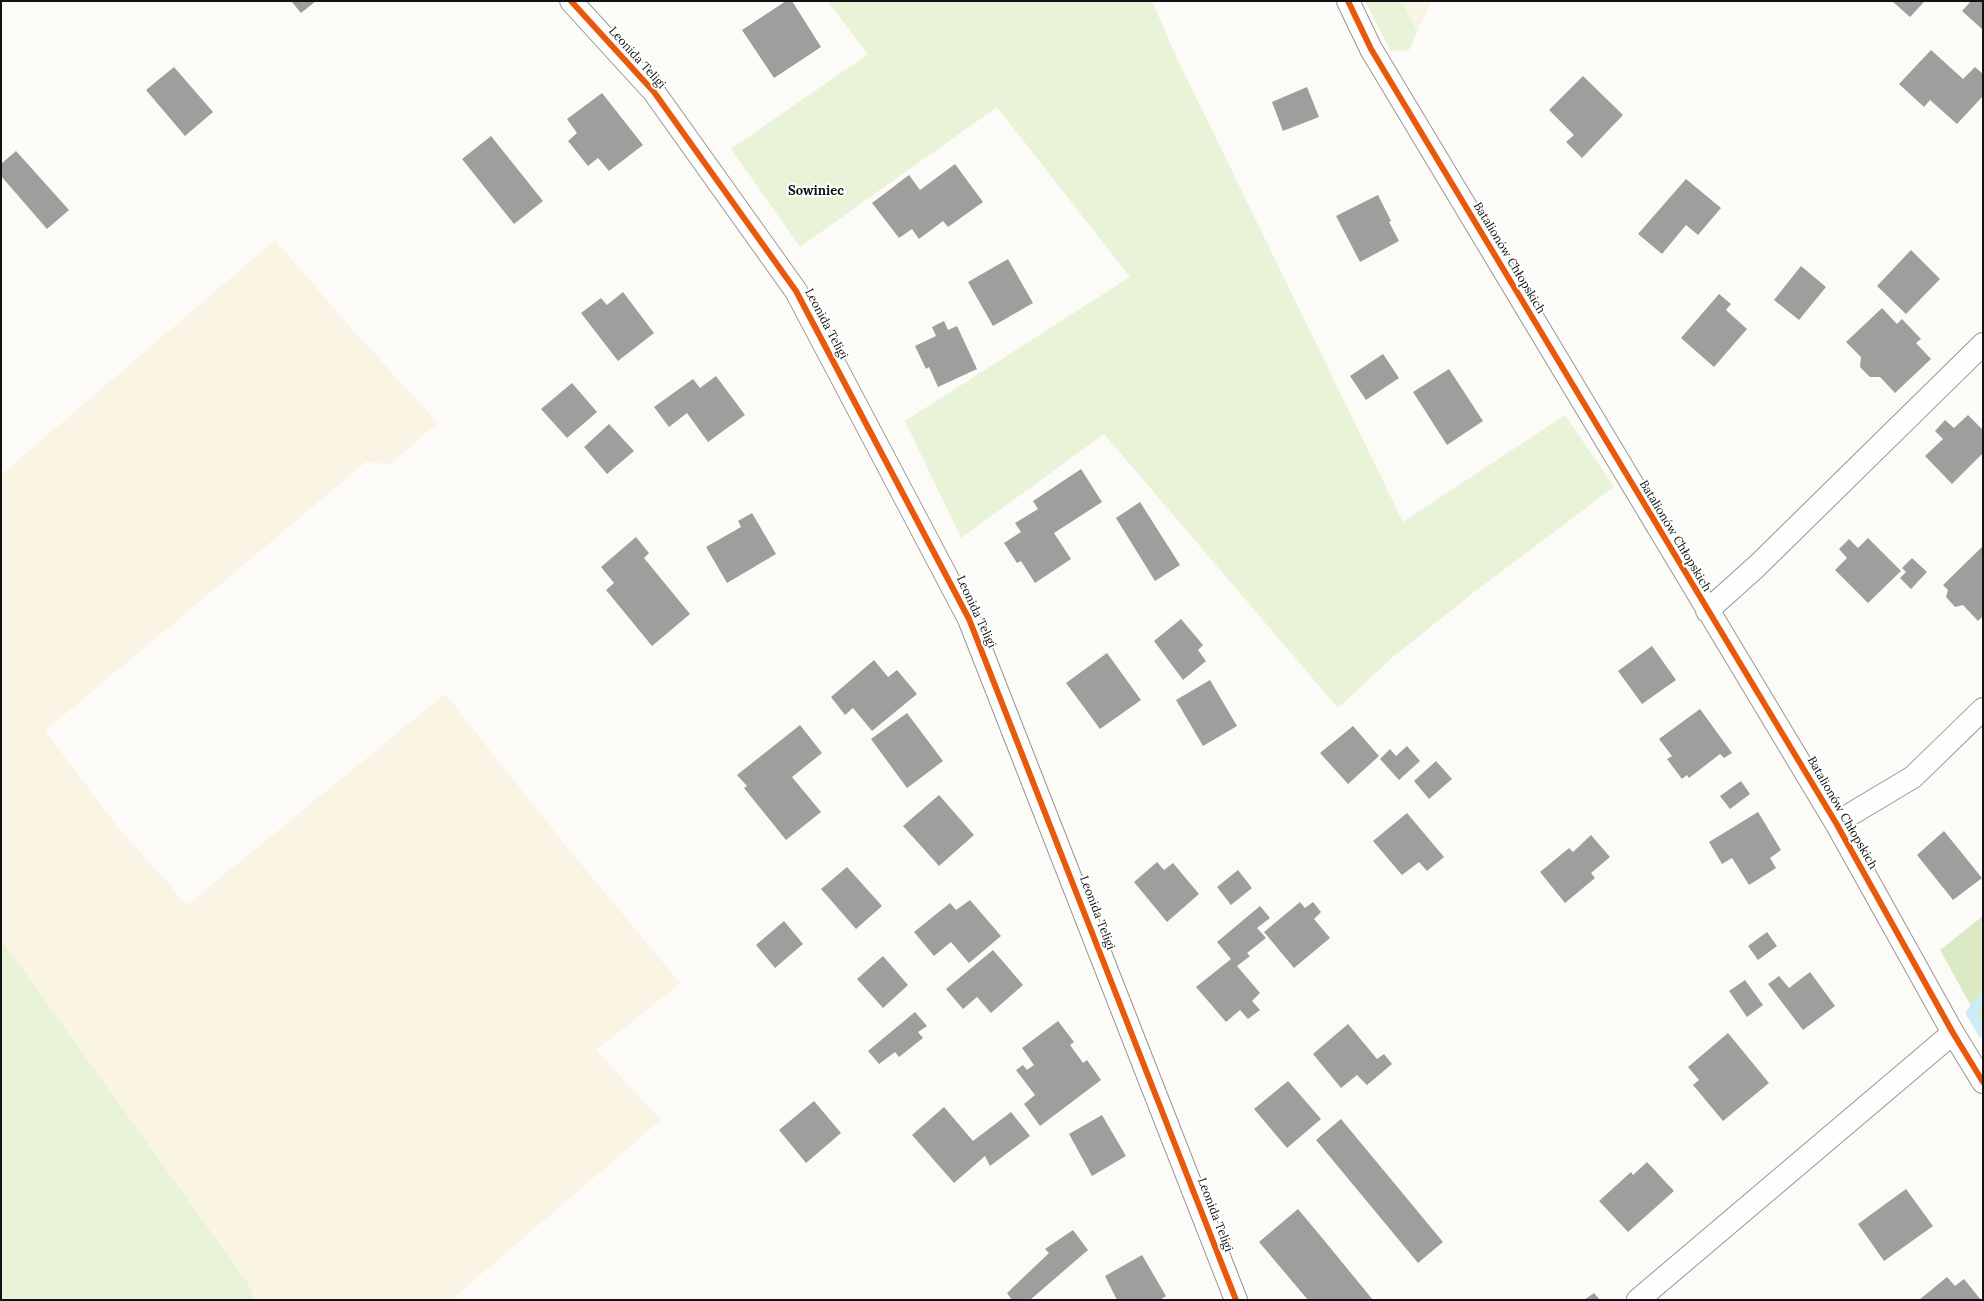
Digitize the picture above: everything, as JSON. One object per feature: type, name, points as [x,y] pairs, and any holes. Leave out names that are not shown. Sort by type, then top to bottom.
[{"type":"street","name":"Leonida Teligi","points":[[571,1],[654,92],[796,291],[970,619],[1236,1300]]},
{"type":"street","name":"Batalionów Chłopskich","points":[[1348,1],[1371,49],[1707,611],[1836,823],[1953,1033],[1983,1082]]},
{"type":"street","points":[[1707,611],[1763,560],[1983,344]]},
{"type":"street","points":[[1836,823],[1913,777],[1983,709]]},
{"type":"street","points":[[1638,1300],[1953,1033]]},
{"type":"shaded area","points":[[1402,1],[1432,1],[1417,32]]},
{"type":"shaded area","points":[[275,240],[351,328],[438,423],[390,464],[366,462],[45,731],[117,826],[187,905],[445,694],[575,857],[680,983],[596,1050],[661,1120],[451,1300],[255,1300],[249,1285],[1,939],[1,475]]},
{"type":"green space","points":[[827,1],[1152,1],[1173,50],[1403,522],[1565,415],[1614,487],[1473,593],[1393,657],[1338,708],[1104,434],[961,538],[905,421],[1130,277],[997,107],[800,247],[731,149],[868,54]]},
{"type":"green space","points":[[1365,1],[1402,1],[1417,32],[1409,50],[1391,51]]},
{"type":"green space","points":[[1983,916],[1983,1028],[1940,950]]},
{"type":"green space","points":[[1,939],[249,1285],[255,1300],[1,1300]]},
{"type":"building","points":[[291,1],[316,1],[301,13]]},
{"type":"building","points":[[786,1],[792,1],[821,47],[774,78],[742,30]]},
{"type":"building","points":[[1892,1],[1925,1],[1910,17]]},
{"type":"building","points":[[1971,1],[1983,1],[1982,29],[1962,11]]},
{"type":"building","points":[[1931,50],[1963,79],[1975,67],[1983,74],[1983,96],[1957,124],[1930,100],[1924,107],[1899,84]]},
{"type":"building","points":[[174,67],[213,112],[185,136],[146,90]]},
{"type":"building","points":[[1583,76],[1623,115],[1582,158],[1566,142],[1574,135],[1549,110]]},
{"type":"building","points":[[1307,87],[1319,117],[1283,131],[1272,102]]},
{"type":"building","points":[[602,93],[643,145],[609,171],[598,158],[588,166],[568,141],[577,133],[567,119]]},
{"type":"building","points":[[491,136],[543,201],[514,224],[462,159]]},
{"type":"building","points":[[16,151],[69,210],[47,229],[1,176],[1,164]]},
{"type":"building","points":[[955,164],[983,202],[948,227],[943,221],[919,239],[912,229],[899,238],[872,203],[909,175],[920,190]]},
{"type":"building","points":[[1686,179],[1721,208],[1698,235],[1686,225],[1662,254],[1638,234]]},
{"type":"building","points":[[1378,195],[1391,221],[1389,222],[1399,241],[1360,262],[1336,216]]},
{"type":"building","points":[[1911,250],[1940,279],[1906,314],[1877,286]]},
{"type":"building","points":[[1008,259],[1033,303],[993,326],[968,282]]},
{"type":"building","points":[[1801,266],[1826,287],[1799,320],[1774,300]]},
{"type":"building","points":[[623,292],[654,333],[618,361],[581,313],[601,298],[607,305]]},
{"type":"building","points":[[1719,294],[1731,304],[1726,310],[1747,329],[1714,367],[1681,338]]},
{"type":"building","points":[[1882,308],[1897,324],[1902,319],[1921,339],[1916,343],[1931,359],[1895,393],[1880,377],[1870,377],[1860,367],[1861,357],[1846,342]]},
{"type":"building","points":[[944,321],[948,330],[957,326],[977,369],[938,387],[929,367],[926,369],[915,346],[936,336],[932,327]]},
{"type":"building","points":[[1383,354],[1399,378],[1366,400],[1350,376]]},
{"type":"building","points":[[1449,369],[1483,421],[1447,445],[1413,392]]},
{"type":"building","points":[[716,376],[745,415],[708,442],[687,413],[669,427],[654,407],[693,379],[700,388]]},
{"type":"building","points":[[572,383],[597,412],[567,438],[541,409]]},
{"type":"building","points":[[1968,415],[1983,430],[1983,453],[1952,484],[1925,456],[1943,439],[1935,431],[1945,420],[1954,428]]},
{"type":"building","points":[[609,424],[634,451],[607,474],[584,447]]},
{"type":"building","points":[[1081,469],[1102,502],[1054,533],[1071,559],[1035,583],[1021,561],[1017,563],[1004,543],[1021,532],[1015,523],[1038,509],[1033,501]]},
{"type":"building","points":[[1140,502],[1180,565],[1155,581],[1116,518]]},
{"type":"building","points":[[752,513],[776,554],[727,583],[706,547],[741,527],[738,521]]},
{"type":"building","points":[[636,537],[649,553],[644,558],[690,614],[652,646],[606,590],[614,583],[601,567]]},
{"type":"building","points":[[1868,538],[1901,571],[1868,603],[1835,570],[1847,558],[1839,549],[1849,539],[1858,548]]},
{"type":"building","points":[[1983,546],[1983,616],[1978,621],[1963,605],[1955,607],[1946,597],[1948,590],[1943,585]]},
{"type":"building","points":[[1912,558],[1927,572],[1911,589],[1900,578],[1906,572],[1902,568]]},
{"type":"building","points":[[1181,619],[1203,645],[1198,650],[1206,661],[1183,680],[1154,641]]},
{"type":"building","points":[[1652,646],[1676,680],[1642,704],[1618,671]]},
{"type":"building","points":[[1107,653],[1141,700],[1100,729],[1066,683]]},
{"type":"building","points":[[874,660],[888,677],[897,670],[917,694],[872,731],[853,708],[845,715],[831,697]]},
{"type":"building","points":[[1210,680],[1237,726],[1203,746],[1176,700]]},
{"type":"building","points":[[1700,709],[1732,753],[1724,758],[1720,754],[1689,778],[1687,775],[1682,779],[1667,759],[1672,756],[1659,739]]},
{"type":"building","points":[[907,713],[943,761],[907,788],[871,739]]},
{"type":"building","points":[[800,725],[822,753],[792,777],[821,812],[786,840],[744,788],[747,786],[737,775]]},
{"type":"building","points":[[1353,726],[1379,756],[1348,784],[1320,753]]},
{"type":"building","points":[[1407,746],[1420,761],[1399,780],[1380,759],[1390,749],[1396,756]]},
{"type":"building","points":[[1436,761],[1452,779],[1429,799],[1414,781]]},
{"type":"building","points":[[1741,781],[1750,794],[1730,809],[1720,796]]},
{"type":"building","points":[[939,795],[974,835],[939,866],[903,826]]},
{"type":"building","points":[[1758,812],[1781,850],[1770,858],[1776,868],[1749,885],[1732,858],[1722,864],[1709,842]]},
{"type":"building","points":[[1407,813],[1444,857],[1427,871],[1419,862],[1402,875],[1373,841]]},
{"type":"building","points":[[1944,831],[1982,878],[1953,900],[1917,855]]},
{"type":"building","points":[[1591,835],[1610,857],[1591,873],[1595,878],[1565,903],[1540,872],[1569,848],[1573,852]]},
{"type":"building","points":[[1157,862],[1164,870],[1173,863],[1199,894],[1167,922],[1134,882]]},
{"type":"building","points":[[847,867],[882,906],[856,929],[821,889]]},
{"type":"building","points":[[1238,870],[1252,888],[1231,905],[1217,887]]},
{"type":"building","points":[[970,900],[1001,936],[969,963],[951,942],[934,956],[914,932],[950,903],[956,910]]},
{"type":"building","points":[[1300,902],[1305,908],[1313,902],[1321,912],[1314,919],[1330,938],[1294,968],[1264,932]]},
{"type":"building","points":[[1260,906],[1270,918],[1257,928],[1266,938],[1247,953],[1250,956],[1237,966],[1260,993],[1252,1001],[1260,1010],[1248,1019],[1240,1010],[1226,1022],[1196,987],[1231,959],[1217,942]]},
{"type":"building","points":[[784,921],[803,944],[775,968],[756,945]]},
{"type":"building","points":[[1767,932],[1777,946],[1758,960],[1748,946]]},
{"type":"building","points":[[993,950],[1023,985],[991,1013],[977,997],[963,1009],[946,989]]},
{"type":"building","points":[[883,956],[908,985],[883,1008],[857,979]]},
{"type":"building","points":[[1810,972],[1835,1006],[1803,1030],[1768,984],[1779,976],[1789,988]]},
{"type":"building","points":[[1745,980],[1763,1005],[1747,1017],[1729,991]]},
{"type":"building","points":[[915,1012],[927,1026],[918,1032],[923,1038],[899,1057],[895,1052],[879,1064],[868,1051]]},
{"type":"building","points":[[1058,1021],[1074,1042],[1070,1045],[1083,1063],[1087,1060],[1101,1080],[1040,1126],[1024,1104],[1035,1095],[1016,1070],[1023,1065],[1027,1070],[1034,1065],[1022,1048]]},
{"type":"building","points":[[1348,1024],[1377,1059],[1384,1054],[1392,1064],[1367,1085],[1357,1075],[1341,1088],[1313,1054]]},
{"type":"building","points":[[1728,1033],[1769,1083],[1723,1121],[1693,1085],[1699,1080],[1688,1067]]},
{"type":"building","points":[[1288,1081],[1321,1119],[1287,1148],[1254,1109]]},
{"type":"building","points":[[814,1101],[841,1133],[806,1163],[779,1130]]},
{"type":"building","points":[[944,1107],[973,1141],[1011,1112],[1030,1136],[990,1166],[985,1156],[954,1183],[912,1135]]},
{"type":"building","points":[[1102,1115],[1126,1156],[1092,1176],[1069,1134]]},
{"type":"building","points":[[1341,1119],[1443,1242],[1418,1263],[1316,1140]]},
{"type":"building","points":[[1647,1162],[1674,1191],[1628,1232],[1599,1201],[1631,1172],[1633,1175]]},
{"type":"building","points":[[1906,1189],[1933,1226],[1884,1261],[1858,1224]]},
{"type":"building","points":[[1298,1209],[1373,1300],[1308,1300],[1259,1242]]},
{"type":"building","points":[[1073,1230],[1088,1250],[1030,1300],[1012,1300],[1007,1293],[1049,1253],[1045,1249]]},
{"type":"building","points":[[1142,1255],[1166,1296],[1160,1300],[1117,1300],[1105,1276]]},
{"type":"building","points":[[1947,1277],[1955,1286],[1964,1279],[1981,1300],[1919,1300]]},
{"type":"building","points":[[1594,1293],[1600,1300],[1584,1300]]},
{"type":"waterway","points":[[1983,998],[1971,1013],[1983,1033]]},
{"type":"cycle path","points":[[571,1],[654,92],[796,291],[969,619],[1236,1300]]},
{"type":"cycle path","points":[[1348,1],[1371,49],[1836,823],[1953,1033],[1983,1082]]},
{"type":"district","name":"Sowiniec","points":[[816,191]]}]
